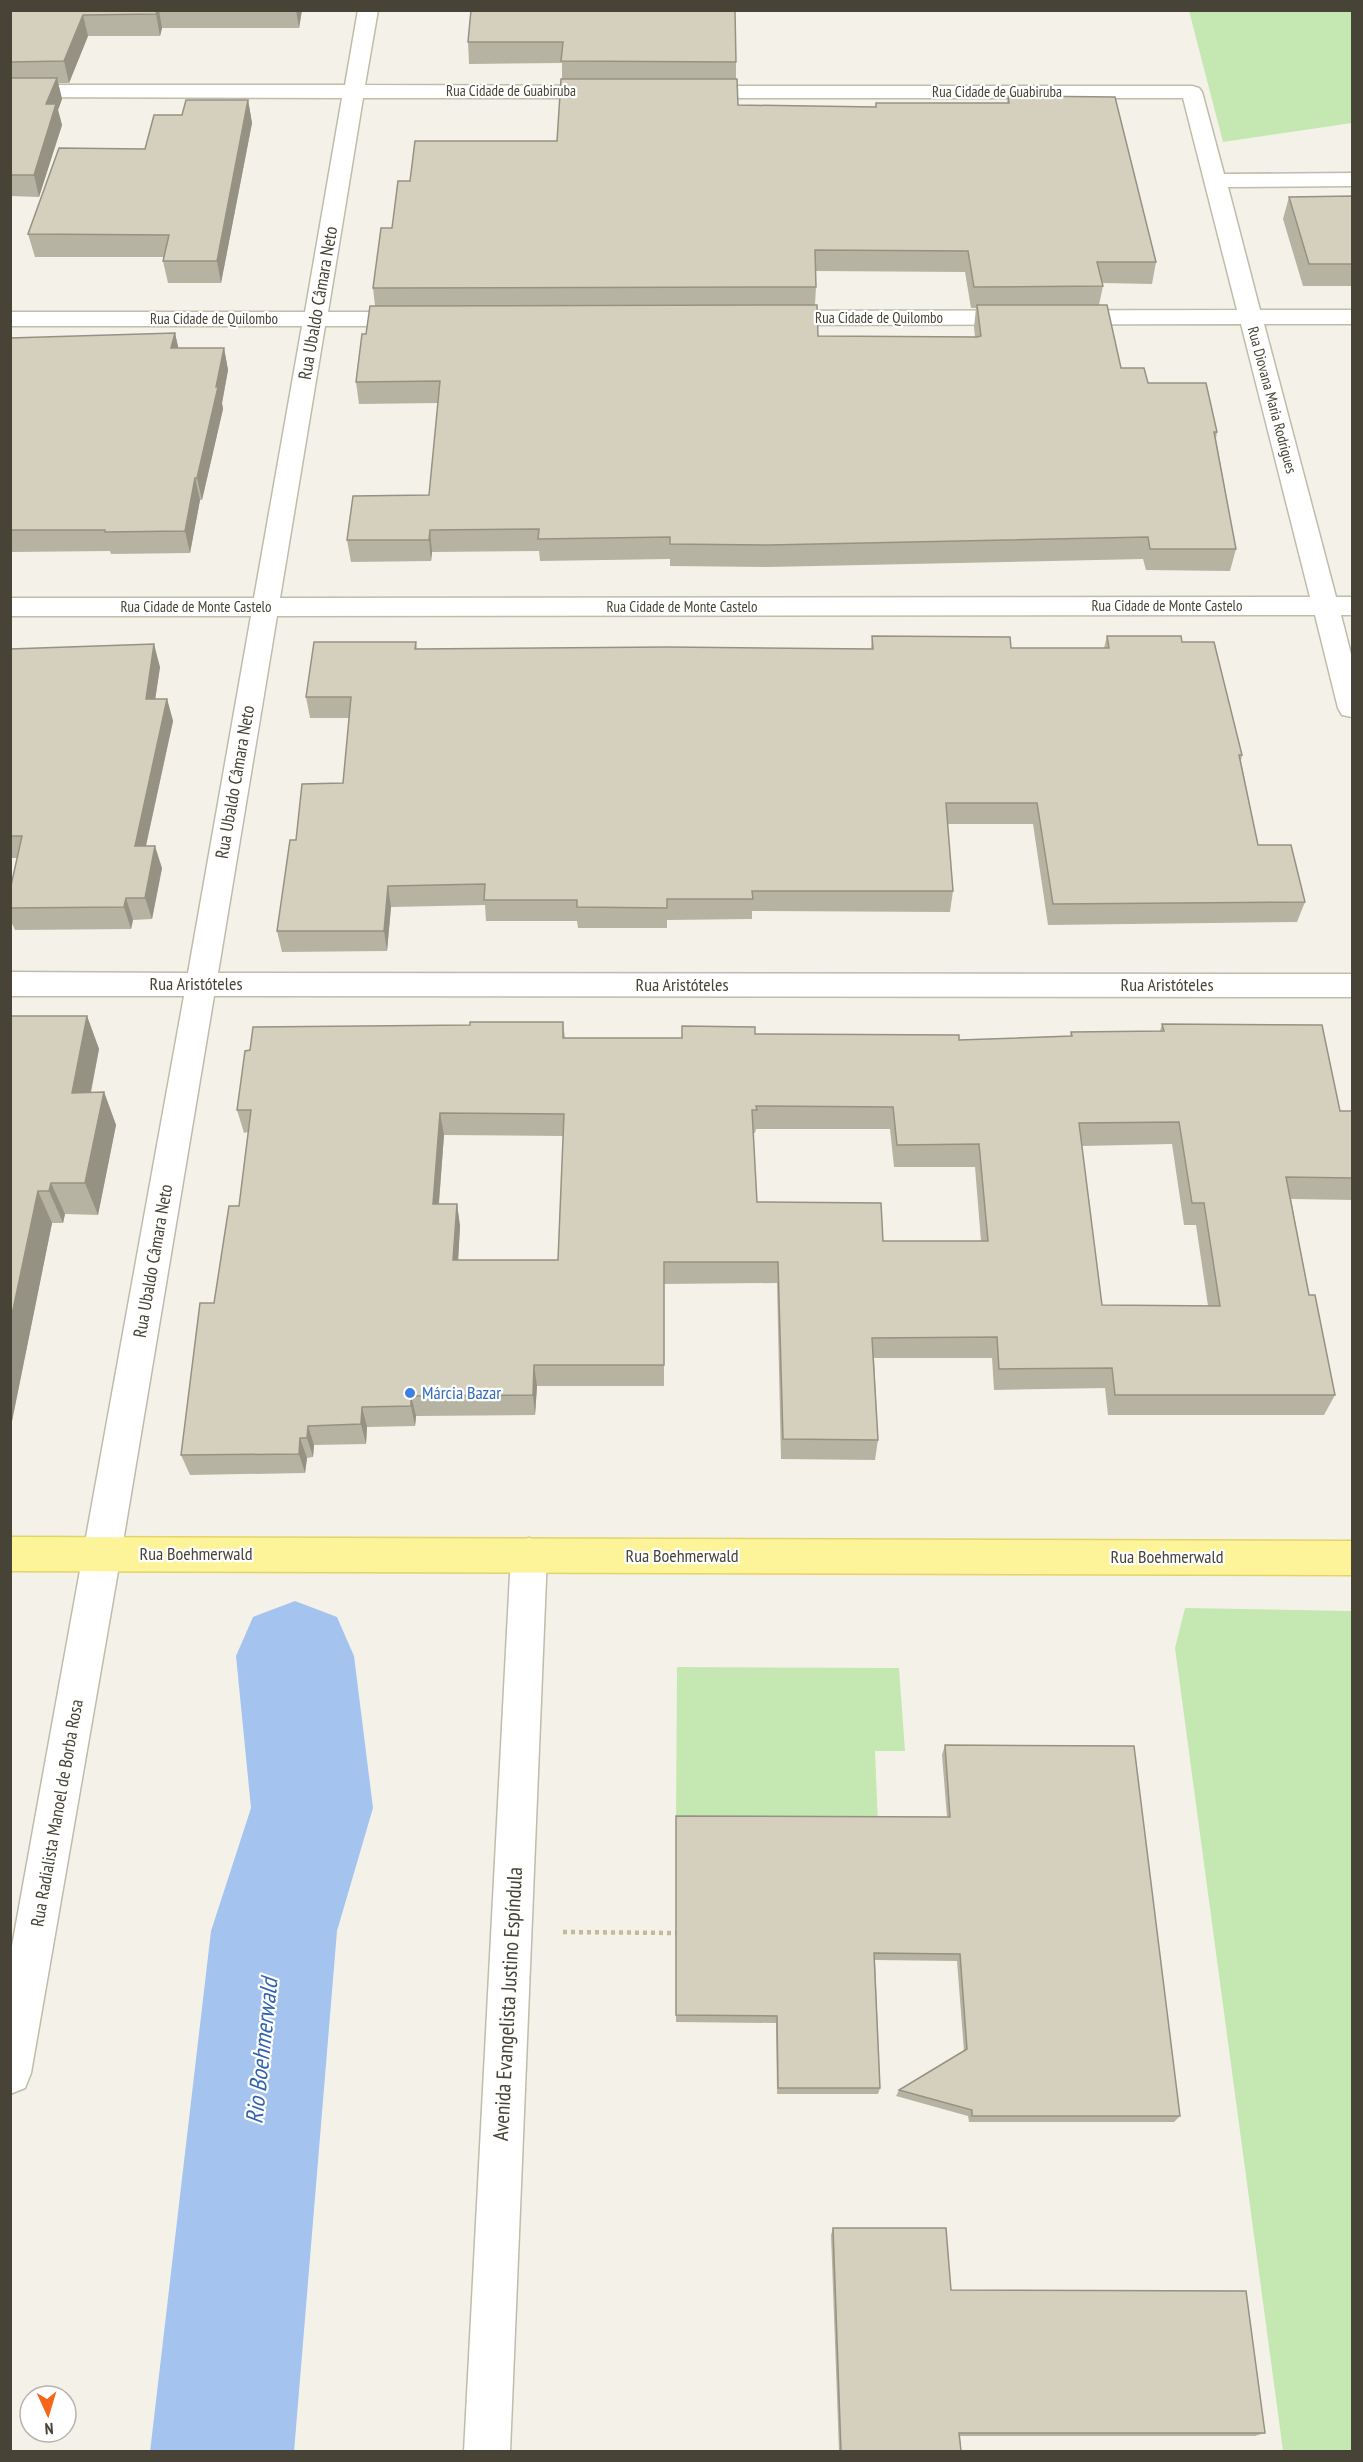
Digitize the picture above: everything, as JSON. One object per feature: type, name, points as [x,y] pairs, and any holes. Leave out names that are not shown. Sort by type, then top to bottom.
[{"type":"main road","name":"Rua Boehmerwald","points":[[10,1554],[1353,1558]]},
{"type":"street","name":"Rua Ubaldo Câmara Neto","points":[[103,1554],[368,10]]},
{"type":"street","name":"Rua Cidade de Guabiruba","points":[[10,91],[630,92]]},
{"type":"street","name":"Rua Cidade de Guabiruba","points":[[677,92],[1192,92]]},
{"type":"street","name":"Rua Diovana Maria Rodrigues","points":[[1192,92],[1353,708]]},
{"type":"street","points":[[1216,182],[1353,179]]},
{"type":"street","name":"Rua Cidade de Quilombo","points":[[747,318],[1353,317]]},
{"type":"street","name":"Rua Cidade de Quilombo","points":[[10,319],[435,319]]},
{"type":"street","name":"Rua Cidade de Monte Castelo","points":[[10,607],[1353,606]]},
{"type":"street","name":"Rua Aristóteles","points":[[10,984],[1353,986]]},
{"type":"street","name":"Rua Radialista Manoel de Borba Rosa","points":[[11,2068],[103,1554]]},
{"type":"street","name":"Avenida Evangelista Justino Espíndula","points":[[487,2451],[529,1556]]},
{"type":"path","points":[[511,1933],[676,1933]]},
{"type":"green space","points":[[1189,11],[1352,11],[1352,123],[1223,142]]},
{"type":"green space","points":[[1185,1608],[1352,1611],[1352,2451],[1283,2451],[1175,1648]]},
{"type":"green space","points":[[677,1667],[899,1668],[905,1751],[875,1751],[878,1825],[676,1825]]},
{"type":"building","points":[[10,10],[157,10],[156,14],[83,15],[64,61],[10,62]]},
{"type":"building","points":[[471,10],[735,10],[736,62],[561,61],[563,42],[468,42]]},
{"type":"building","points":[[10,78],[57,78],[46,104],[56,104],[34,175],[10,175]]},
{"type":"building","points":[[561,79],[737,79],[738,105],[876,107],[876,103],[1009,103],[1008,96],[1115,97],[1156,262],[1097,262],[1103,286],[974,287],[968,251],[815,250],[816,287],[373,288],[381,228],[392,228],[398,181],[410,181],[415,141],[557,141]]},
{"type":"building","points":[[186,100],[248,100],[217,261],[163,261],[169,235],[28,234],[59,148],[145,149],[154,115],[182,115]]},
{"type":"building","points":[[1353,196],[1353,264],[1309,264],[1289,197]]},
{"type":"building","points":[[817,305],[818,336],[977,337],[981,336],[977,305],[1107,305],[1121,368],[1144,368],[1148,383],[1206,383],[1217,432],[1214,432],[1236,549],[1150,549],[1148,537],[769,545],[670,544],[670,537],[538,539],[539,529],[430,530],[429,540],[347,540],[353,496],[429,495],[440,381],[356,382],[362,334],[366,334],[370,306]]},
{"type":"building","points":[[175,333],[171,348],[224,348],[216,387],[218,387],[197,478],[195,478],[185,531],[10,530],[10,338]]},
{"type":"building","points":[[872,636],[1010,637],[1011,648],[1109,648],[1107,636],[1181,636],[1182,642],[1214,642],[1242,755],[1239,755],[1258,845],[1291,845],[1305,902],[1053,904],[1037,803],[946,803],[953,891],[752,891],[753,899],[667,899],[667,908],[577,907],[577,900],[484,900],[485,884],[388,886],[384,931],[277,931],[290,840],[296,840],[302,784],[343,783],[351,697],[306,697],[314,642],[416,642],[415,649],[668,647],[873,649]]},
{"type":"building","points":[[154,644],[146,699],[167,699],[135,846],[155,846],[145,898],[126,898],[124,907],[10,908],[10,890],[22,836],[10,836],[10,649]]},
{"type":"building","points":[[10,1016],[87,1016],[72,1093],[104,1092],[85,1183],[51,1183],[49,1191],[38,1191],[10,1324]]},
{"type":"building","points":[[470,1022],[563,1022],[563,1038],[682,1038],[682,1026],[755,1027],[755,1034],[959,1035],[959,1040],[1072,1036],[1071,1032],[1164,1031],[1162,1024],[1322,1025],[1340,1111],[1353,1111],[1353,1178],[1286,1177],[1309,1295],[1315,1295],[1335,1395],[1115,1395],[1112,1368],[999,1369],[997,1337],[872,1338],[878,1440],[783,1439],[778,1262],[664,1262],[664,1365],[534,1365],[533,1395],[411,1396],[411,1406],[362,1407],[361,1424],[308,1426],[307,1438],[300,1438],[299,1454],[181,1455],[200,1303],[214,1303],[229,1206],[239,1206],[251,1110],[237,1110],[245,1051],[250,1050],[253,1027],[470,1025]],"holes":[[[756,1106],[893,1107],[897,1145],[979,1144],[988,1241],[883,1241],[881,1203],[757,1202],[752,1110],[757,1110]],[[440,1113],[564,1114],[558,1260],[453,1260],[457,1204],[433,1204]],[[1179,1122],[1192,1203],[1204,1203],[1220,1306],[1102,1305],[1079,1123]]]},
{"type":"building","points":[[945,1745],[1134,1746],[1180,2116],[972,2116],[972,2110],[899,2090],[967,2049],[960,1954],[874,1953],[880,2088],[778,2088],[777,2016],[676,2015],[676,1816],[950,1817]]},
{"type":"building","points":[[833,2228],[946,2228],[951,2290],[1246,2291],[1265,2433],[959,2433],[961,2451],[841,2451]]},
{"type":"waterway","name":"Rio Boehmerwald","points":[[222,2452],[274,1931],[312,1808],[295,1656]]},
{"type":"place","name":"Márcia Bazar","points":[[410,1393]]}]
